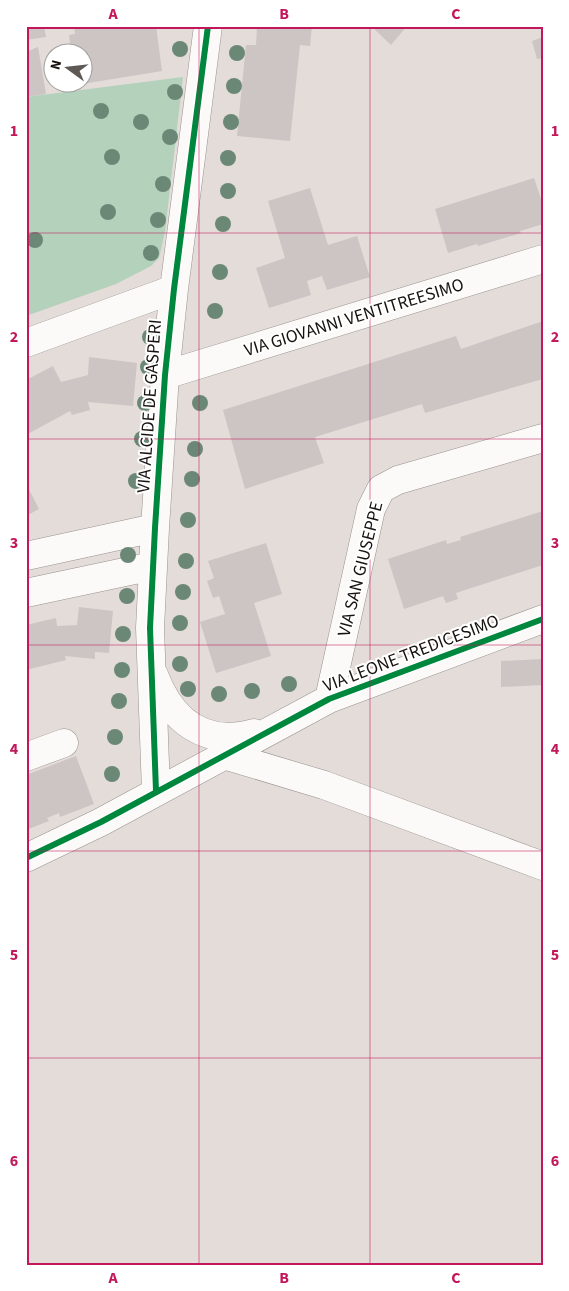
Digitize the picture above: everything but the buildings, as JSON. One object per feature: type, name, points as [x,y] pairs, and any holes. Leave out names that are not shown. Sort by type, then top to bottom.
[{"type":"street","name":"VIA ALCIDE DE GASPERI","points":[[156,791],[150,628],[165,375],[174,289],[208,26]]},
{"type":"street","name":"VIA GIOVANNI VENTITREESIMO","points":[[165,375],[543,259]]},
{"type":"street","points":[[26,343],[174,289]]},
{"type":"street","name":"VIA SAN GIUSEPPE","points":[[329,699],[371,509],[381,489],[398,480],[543,438]]},
{"type":"street","points":[[26,556],[155,528]]},
{"type":"street","points":[[26,593],[153,566]]},
{"type":"street","name":"VIA LEONE TREDICESIMO","points":[[26,858],[101,822],[329,699],[543,618]]},
{"type":"street","name":"VIA ALCIDE DE GASPERI","points":[[151,667],[161,692],[190,732],[195,746],[194,760],[190,773]]},
{"type":"street","name":"VIA ALCIDE DE GASPERI","points":[[177,716],[196,730],[220,737],[246,735],[280,725]]},
{"type":"street","points":[[26,757],[64,743]]},
{"type":"street","points":[[224,755],[324,785],[543,866]]},
{"type":"green space","points":[[183,77],[165,232],[159,258],[151,266],[116,284],[26,316],[26,97],[65,92],[92,92],[92,89]]},
{"type":"cycle path","points":[[156,791],[150,628],[165,375],[174,289],[208,26]]},
{"type":"cycle path","points":[[26,858],[101,822],[329,699],[543,619]]}]
